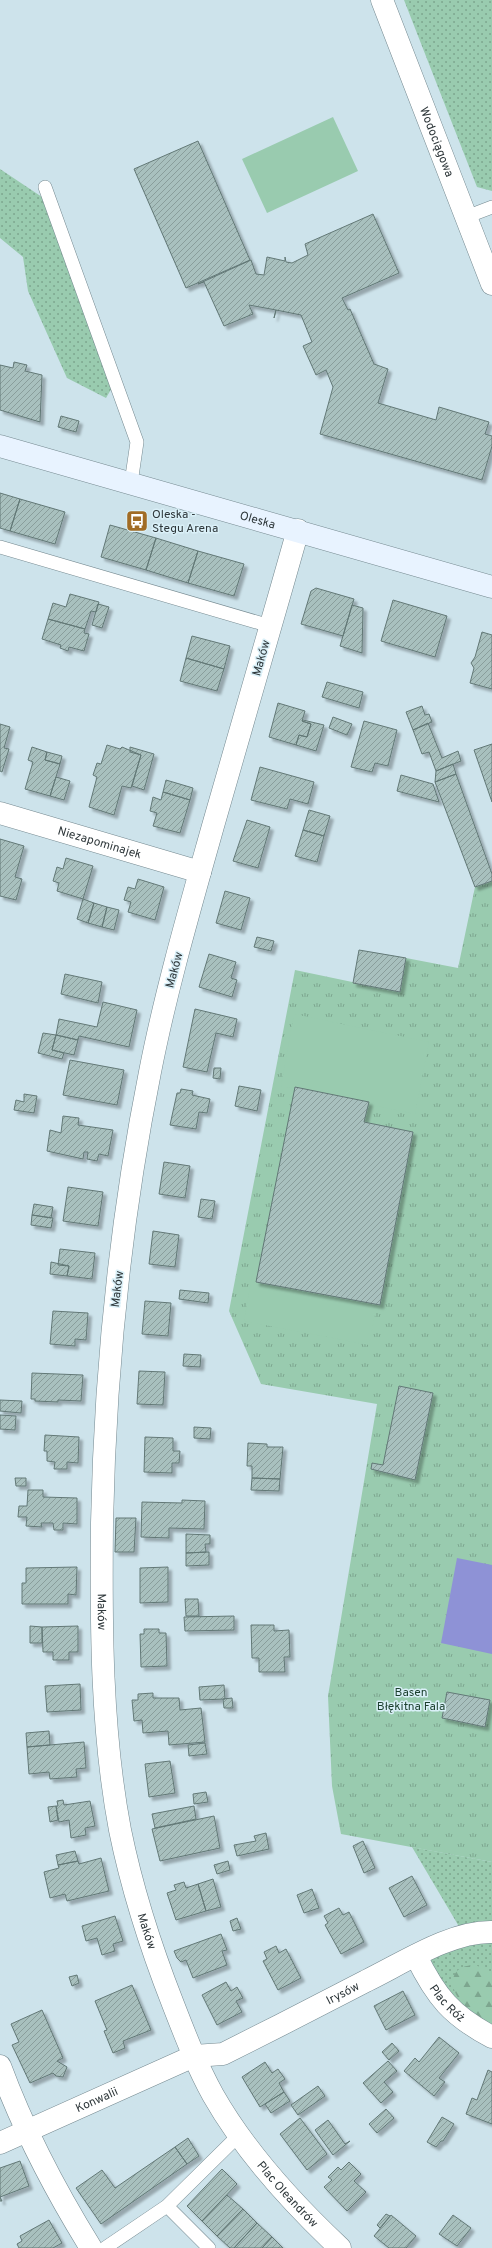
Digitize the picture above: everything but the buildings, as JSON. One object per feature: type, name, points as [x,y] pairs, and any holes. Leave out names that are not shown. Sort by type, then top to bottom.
[{"type":"main road","name":"Oleska","points":[[0,446],[298,530],[492,587]]},
{"type":"street","name":"Wodociągowa","points":[[382,0],[492,284]]},
{"type":"street","name":"Maków","points":[[194,2056],[159,1968],[132,1881],[120,1832],[112,1780],[105,1700],[102,1554],[105,1414],[109,1354],[126,1215],[150,1071],[170,983],[200,872],[298,530]]},
{"type":"street","name":"Niezapominajek","points":[[0,813],[200,872]]},
{"type":"street","name":"Irysów","points":[[194,2056],[223,2054],[416,1956],[477,1931],[492,1932]]},
{"type":"street","name":"Plac Róż","points":[[416,1956],[427,1980],[453,2013],[466,2023],[492,2037]]},
{"type":"street","name":"Konwalii","points":[[0,2143],[194,2056]]},
{"type":"street","name":"Plac Oleandrów","points":[[194,2056],[213,2095],[239,2136],[266,2170],[340,2248]]},
{"type":"street","points":[[0,2066],[27,2132],[50,2180],[91,2248]]},
{"type":"lane","points":[[45,187],[137,442],[131,483]]},
{"type":"lane","points":[[466,217],[492,207]]},
{"type":"lane","points":[[0,547],[270,626]]},
{"type":"lane","points":[[105,2248],[167,2206],[239,2136]]},
{"type":"lane","points":[[167,2206],[209,2248]]},
{"type":"green space","points":[[404,0],[492,0],[492,191],[477,187]]},
{"type":"green space","points":[[333,117],[358,171],[267,213],[242,159]]},
{"type":"green space","points":[[0,169],[51,203],[116,381],[106,398],[67,378],[28,291],[23,257],[0,238]]},
{"type":"green space","name":"Basen Błękitna Fala","points":[[492,881],[492,1862],[341,1834],[332,1786],[328,1696],[377,1404],[261,1384],[229,1311],[295,970],[400,992],[406,958],[458,968],[475,887]]},
{"type":"green space","points":[[294,1014],[429,1042],[415,1114],[281,1086]]},
{"type":"green space","points":[[253,1270],[379,1295],[369,1345],[244,1321]]},
{"type":"green space","points":[[412,1847],[492,1862],[492,2037],[416,1956],[464,1935]]},
{"type":"green space","points":[[474,1965],[484,1968],[492,1978],[492,2022],[469,2010],[458,1998],[453,1985],[453,1979],[459,1969],[465,1966]]},
{"type":"water","points":[[457,1558],[492,1565],[492,1654],[441,1643]]},
{"type":"place","name":"Oleska - Stegu Arena","points":[[137,521]]}]
